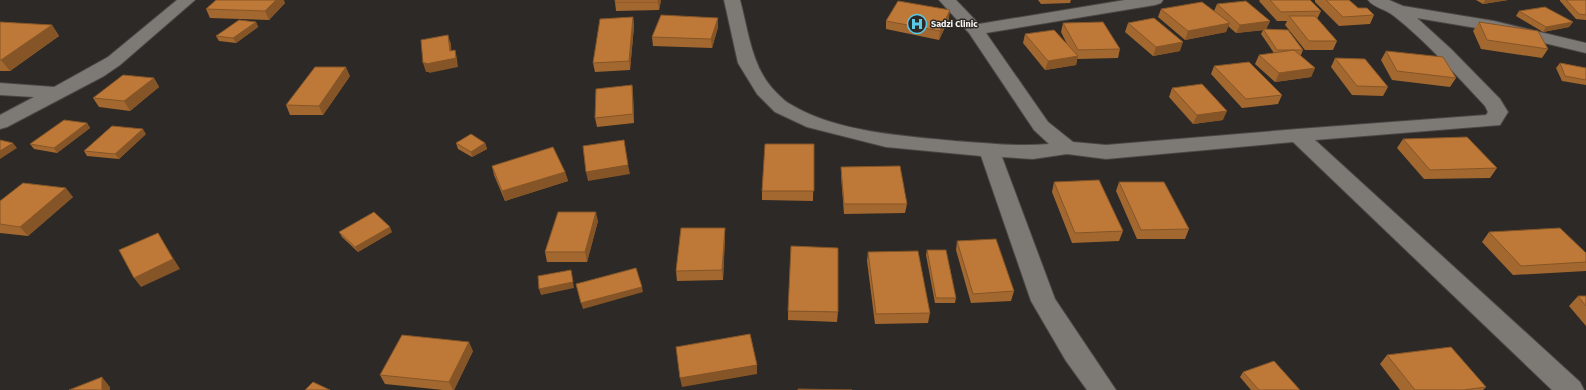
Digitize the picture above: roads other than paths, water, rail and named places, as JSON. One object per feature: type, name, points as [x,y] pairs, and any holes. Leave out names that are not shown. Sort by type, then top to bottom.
[{"type":"street","points":[[0,123],[97,72],[114,61],[158,27],[187,0]]},
{"type":"street","points":[[732,0],[747,63],[764,90],[782,108],[814,123],[886,141],[989,150],[1033,152],[1067,148],[1106,152],[1298,135],[1493,122],[1498,112],[1493,103],[1444,53],[1399,11]]},
{"type":"street","points":[[947,0],[975,30],[1041,126],[1067,148]]},
{"type":"street","points":[[975,30],[1155,0]]},
{"type":"street","points":[[1376,0],[1399,11],[1481,23],[1547,37],[1586,48]]},
{"type":"street","points":[[0,89],[57,93]]},
{"type":"street","points":[[1298,135],[1570,390]]},
{"type":"street","points":[[989,150],[1043,301],[1075,353],[1102,390]]},
{"type":"place","name":"Sadzi Clinic","points":[[917,24]]}]
